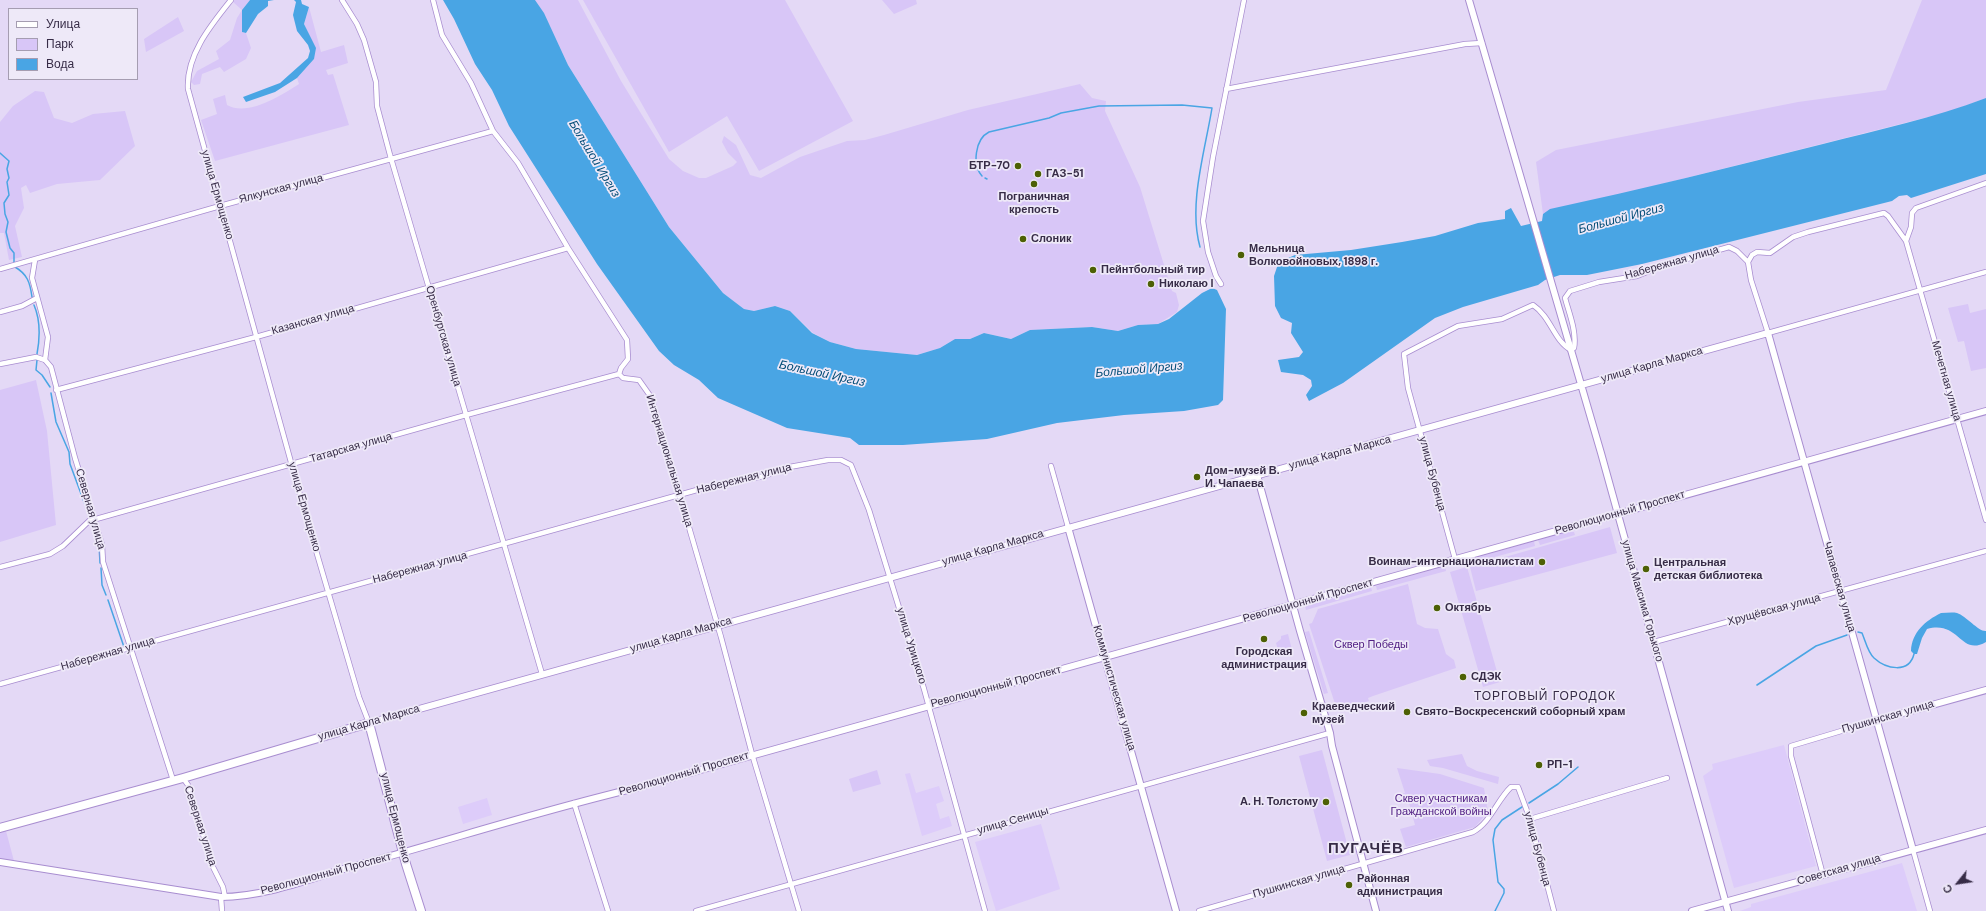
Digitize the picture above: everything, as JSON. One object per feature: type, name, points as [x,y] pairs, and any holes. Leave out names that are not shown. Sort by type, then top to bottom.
[{"type":"highway","name":"улица Карла Маркса","points":[[1,827],[183,778],[369,723]]},
{"type":"highway","name":"улица Ермощенко","points":[[369,723],[403,853],[421,911]]},
{"type":"street","name":"улица Ермощенко","points":[[231,0],[204,37],[194,56],[187,75],[191,102],[292,464],[359,697],[369,723]]},
{"type":"street","name":"Оренбургская улица","points":[[342,0],[357,24],[364,40],[376,82],[377,106],[542,674]]},
{"type":"street","points":[[432,0],[442,35],[471,83],[493,131],[518,163],[568,248],[626,340],[628,359],[621,368],[619,374]]},
{"type":"street","points":[[1221,284],[1216,276],[1208,252],[1203,221],[1211,164],[1244,0]]},
{"type":"street","name":"улица Максима Горького","points":[[1469,0],[1582,385],[1728,911]]},
{"type":"street","points":[[1226,89],[1458,46],[1482,43]]},
{"type":"street","name":"Ялкунская улица","points":[[0,269],[220,206],[493,131]]},
{"type":"street","points":[[1906,241],[1911,227],[1912,213],[1916,208],[1986,183]]},
{"type":"street","points":[[1748,262],[1752,255],[1757,252],[1770,253],[1793,237],[1884,213],[1888,216],[1906,241]]},
{"type":"street","name":"Мечетная улица","points":[[1906,241],[1986,520]]},
{"type":"street","name":"Набережная улица","points":[[1571,350],[1574,348],[1575,344],[1574,332],[1565,298],[1570,291],[1599,282],[1637,276],[1662,266],[1729,247],[1737,251],[1748,262]]},
{"type":"street","name":"Казанская улица","points":[[56,390],[256,337],[568,248]]},
{"type":"street","name":"Северная улица","points":[[34,260],[32,278],[48,337],[46,360],[51,367],[56,390],[102,545],[103,562],[173,780]]},
{"type":"street","name":"Чапаевская улица","points":[[1748,262],[1751,280],[1768,333],[1878,720],[1930,911]]},
{"type":"street","name":"улица Карла Маркса","points":[[369,723],[1986,272]]},
{"type":"street","points":[[0,312],[22,306],[37,298]]},
{"type":"street","name":"улица Бубенца","points":[[1455,559],[1408,388],[1404,354],[1458,326],[1502,319],[1533,305],[1538,308],[1550,322],[1563,345],[1571,350]]},
{"type":"street","points":[[0,364],[36,357],[46,360]]},
{"type":"street","name":"Татарская улица","points":[[0,566],[50,554],[63,546],[85,524],[94,520],[466,414],[619,374]]},
{"type":"street","name":"Интернациональная улица","points":[[619,374],[623,378],[639,380],[651,397],[717,625],[752,754],[799,911]]},
{"type":"street","name":"Революционный Проспект","points":[[0,862],[223,897],[251,895],[403,853],[574,803],[636,788],[752,754],[1292,606],[1986,411]]},
{"type":"street","name":"Набережная улица","points":[[0,684],[730,482],[765,476],[784,468],[841,460]]},
{"type":"street","name":"улица Урицкого","points":[[841,460],[851,465],[858,478],[890,578],[929,706],[985,911]]},
{"type":"street","name":"Коммунистическая улица","points":[[1051,466],[1106,657],[1176,911]]},
{"type":"street","points":[[1257,476],[1292,606],[1330,733],[1332,746],[1376,911]]},
{"type":"street","name":"Хрущёвская улица","points":[[1654,642],[1841,592],[1986,551]]},
{"type":"street","name":"Пушкинская улица","points":[[1823,875],[1791,756],[1790,746],[1986,690]]},
{"type":"street","name":"улица Сеницы","points":[[696,911],[1330,733]]},
{"type":"street","name":"Северная улица","points":[[183,778],[188,785],[212,868],[223,887],[222,911]]},
{"type":"street","points":[[1530,818],[1667,778]]},
{"type":"street","name":"Пушкинская улица","points":[[1200,911],[1473,832],[1482,826],[1505,792],[1511,787],[1518,787]]},
{"type":"street","name":"улица Бубенца","points":[[1518,787],[1530,818],[1554,911]]},
{"type":"street","points":[[574,803],[608,911]]},
{"type":"street","name":"Советская улица","points":[[1692,911],[1986,830]]},
{"type":"shaded area","points":[[1784,745],[1816,866],[1734,888],[1703,776],[1713,769],[1712,764]]},
{"type":"shaded area","points":[[910,773],[916,793],[939,786],[944,801],[936,804],[940,819],[949,816],[952,826],[922,836],[905,774]]},
{"type":"shaded area","points":[[487,798],[492,815],[463,824],[458,807]]},
{"type":"shaded area","points":[[1041,824],[1060,889],[996,911],[975,842]]},
{"type":"shaded area","points":[[1902,863],[1917,911],[1740,911],[1751,907],[1751,904]]},
{"type":"green space","points":[[235,0],[250,0],[242,10],[233,2]]},
{"type":"green space","points":[[535,0],[578,0],[621,81],[669,159],[683,171],[699,178],[706,178],[733,166],[737,162],[728,153],[722,142],[724,136],[736,145],[750,175],[761,178],[800,157],[847,141],[865,140],[968,110],[1080,84],[1092,98],[1106,101],[1105,111],[1140,187],[1172,291],[1176,293],[1179,305],[1177,312],[1158,324],[1138,325],[1118,331],[1092,327],[1030,330],[1011,339],[984,333],[970,339],[955,339],[940,348],[917,355],[856,349],[830,342],[813,333],[790,311],[775,306],[754,311],[744,309],[723,293],[669,227],[568,65],[544,14]]},
{"type":"green space","points":[[583,0],[785,0],[853,121],[759,171],[727,116],[669,152]]},
{"type":"green space","points":[[882,0],[916,0],[917,4],[894,14]]},
{"type":"green space","points":[[1922,0],[1986,0],[1986,98],[1952,111],[1543,214],[1536,162],[1556,150],[1798,102],[1886,90]]},
{"type":"green space","points":[[309,7],[321,52],[344,45],[348,63],[326,70],[328,75],[333,74],[349,125],[215,161],[201,120],[217,114],[213,99],[225,95],[227,105],[235,108],[255,107],[284,94],[299,84],[297,78],[314,59],[309,35],[304,24]]},
{"type":"green space","points":[[242,10],[242,32],[246,33],[251,48],[246,59],[224,72],[220,67],[202,74],[200,84],[194,85],[191,82],[197,71],[219,59],[216,51],[230,40],[237,18]]},
{"type":"green space","points":[[178,17],[184,31],[146,52],[144,39]]},
{"type":"green space","points":[[35,91],[44,92],[54,118],[72,123],[93,114],[125,111],[135,146],[100,180],[57,184],[30,193],[26,185],[21,188],[24,208],[15,226],[22,257],[9,260],[4,233],[0,233],[0,122],[13,106]]},
{"type":"green space","points":[[1968,304],[1970,313],[1986,309],[1986,368],[1971,371],[1964,341],[1958,342],[1948,308]]},
{"type":"green space","points":[[36,380],[47,431],[56,525],[0,542],[0,390]]},
{"type":"green space","points":[[1610,527],[1617,553],[1476,591],[1470,567]]},
{"type":"green space","points":[[1570,531],[1574,532],[1575,535],[1540,545],[1538,540]]},
{"type":"green space","points":[[1534,541],[1535,546],[1469,564],[1468,560]]},
{"type":"green space","points":[[1445,566],[1446,571],[1377,590],[1376,586]]},
{"type":"green space","points":[[1467,567],[1500,682],[1483,687],[1450,572]]},
{"type":"green space","name":"Сквер Победы","points":[[1408,584],[1417,624],[1425,628],[1438,629],[1446,654],[1454,660],[1456,668],[1373,696],[1368,698],[1369,701],[1337,710],[1309,624],[1312,623],[1318,609]]},
{"type":"green space","points":[[1371,587],[1372,591],[1306,610],[1305,606]]},
{"type":"green space","points":[[1309,631],[1328,693],[1324,694],[1305,632]]},
{"type":"green space","points":[[1288,634],[1292,650],[1279,653],[1276,643],[1281,639],[1281,636]]},
{"type":"green space","points":[[1322,750],[1350,855],[1327,861],[1299,756]]},
{"type":"green space","points":[[1462,754],[1467,766],[1477,771],[1499,777],[1498,784],[1443,768],[1430,766],[1427,760]]},
{"type":"green space","name":"Сквер участникам Гражданской войны","points":[[1397,768],[1440,774],[1484,788],[1488,812],[1475,827],[1406,847],[1400,829],[1415,825],[1409,803],[1404,804],[1401,794],[1405,793]]},
{"type":"green space","points":[[877,770],[881,784],[853,792],[849,779]]},
{"type":"green space","points":[[6,831],[14,861],[0,859],[0,832]]},
{"type":"water","points":[[250,0],[274,0],[268,1],[268,6],[258,14],[246,33],[242,32],[242,10]]},
{"type":"water","points":[[294,0],[301,0],[302,4],[309,7],[304,24],[316,48],[314,59],[297,78],[275,92],[246,102],[243,97],[280,83],[308,58],[310,51],[308,45],[297,31],[293,15],[296,2]]},
{"type":"water","name":"Большой Иргиз","points":[[443,0],[535,0],[544,13],[568,65],[669,227],[723,293],[744,309],[754,311],[775,306],[790,311],[812,333],[830,342],[856,349],[917,355],[940,348],[955,339],[970,339],[984,333],[1011,339],[1030,330],[1092,327],[1118,331],[1138,325],[1158,324],[1169,319],[1202,293],[1212,288],[1217,290],[1226,309],[1223,400],[1218,405],[1184,411],[1124,415],[1057,423],[987,439],[903,445],[859,445],[850,438],[787,428],[718,398],[699,380],[674,365],[659,351],[597,264],[509,126],[492,90],[475,64],[454,19]]},
{"type":"water","name":"Большой Иргиз","points":[[1986,98],[1986,174],[1911,198],[1907,195],[1899,196],[1892,201],[1642,264],[1587,275],[1560,275],[1545,280],[1538,285],[1463,307],[1435,318],[1343,383],[1309,401],[1306,395],[1312,386],[1311,380],[1303,375],[1281,372],[1278,360],[1299,357],[1303,352],[1291,333],[1292,323],[1281,318],[1275,306],[1274,276],[1277,267],[1286,259],[1295,255],[1351,250],[1435,236],[1478,223],[1505,219],[1505,211],[1511,208],[1521,226],[1542,221],[1543,214],[1550,209],[1687,178],[1885,129],[1946,112]]},
{"type":"water","points":[[1941,613],[1957,613],[1983,631],[1986,631],[1986,642],[1977,645],[1970,645],[1946,629],[1927,629],[1922,638],[1917,654],[1914,654],[1911,651],[1912,644],[1920,628]]},
{"type":"waterway","points":[[982,176],[977,165],[976,152],[984,135],[989,132],[1049,118],[1061,113],[1099,106],[1182,105],[1212,108],[1197,196],[1196,214],[1200,247]]},
{"type":"waterway","points":[[0,153],[9,161],[7,169],[9,178],[7,182],[9,195],[4,203],[5,214],[8,222],[6,232],[10,248],[14,253],[14,263]]},
{"type":"waterway","points":[[15,267],[27,279],[32,297]]},
{"type":"waterway","points":[[34,305],[39,329],[37,354]]},
{"type":"waterway","points":[[37,360],[36,370],[42,375],[50,387]]},
{"type":"waterway","points":[[51,393],[56,422],[69,452],[70,464],[90,518]]},
{"type":"waterway","points":[[92,524],[99,544],[100,563]]},
{"type":"waterway","points":[[101,568],[102,585],[106,595]]},
{"type":"waterway","points":[[108,600],[124,647]]},
{"type":"waterway","points":[[1858,632],[1862,633],[1868,650],[1872,656],[1885,665],[1897,668],[1902,667],[1907,665],[1914,654]]},
{"type":"waterway","points":[[1757,685],[1816,646],[1847,635]]},
{"type":"waterway","points":[[1529,803],[1558,784],[1578,767]]},
{"type":"waterway","points":[[1495,911],[1504,893],[1504,889],[1498,882],[1493,840],[1495,829],[1502,820],[1522,807]]},
{"type":"place","name":"БТР-70","points":[[1018,166]]},
{"type":"place","name":"ГАЗ-51","points":[[1038,174]]},
{"type":"place","name":"Пограничная крепость","points":[[1034,184]]},
{"type":"place","name":"Слоник","points":[[1023,239]]},
{"type":"place","name":"Мельница Волковойновых, 1898 г.","points":[[1241,255]]},
{"type":"place","name":"Пейнтбольный тир","points":[[1093,270]]},
{"type":"place","name":"Николаю I","points":[[1151,284]]},
{"type":"place","name":"Дом-музей В. И. Чапаева","points":[[1197,477]]},
{"type":"place","name":"Воинам-интернационалистам","points":[[1542,562]]},
{"type":"place","name":"Центральная детская библиотека","points":[[1646,569]]},
{"type":"place","name":"Октябрь","points":[[1437,608]]},
{"type":"place","name":"Городская администрация","points":[[1264,639]]},
{"type":"place","name":"СДЭК","points":[[1463,677]]},
{"type":"place","name":"Свято-Воскресенский соборный храм","points":[[1407,712]]},
{"type":"place","name":"Краеведческий музей","points":[[1304,713]]},
{"type":"place","name":"РП-1","points":[[1539,765]]},
{"type":"place","name":"А. Н. Толстому","points":[[1326,802]]},
{"type":"place","name":"Районная администрация","points":[[1349,885]]},
{"type":"district","name":"ТОРГОВЫЙ ГОРОДОК","points":[[1545,697]]},
{"type":"district","name":"ПУГАЧЁВ","points":[[1366,849]]}]
